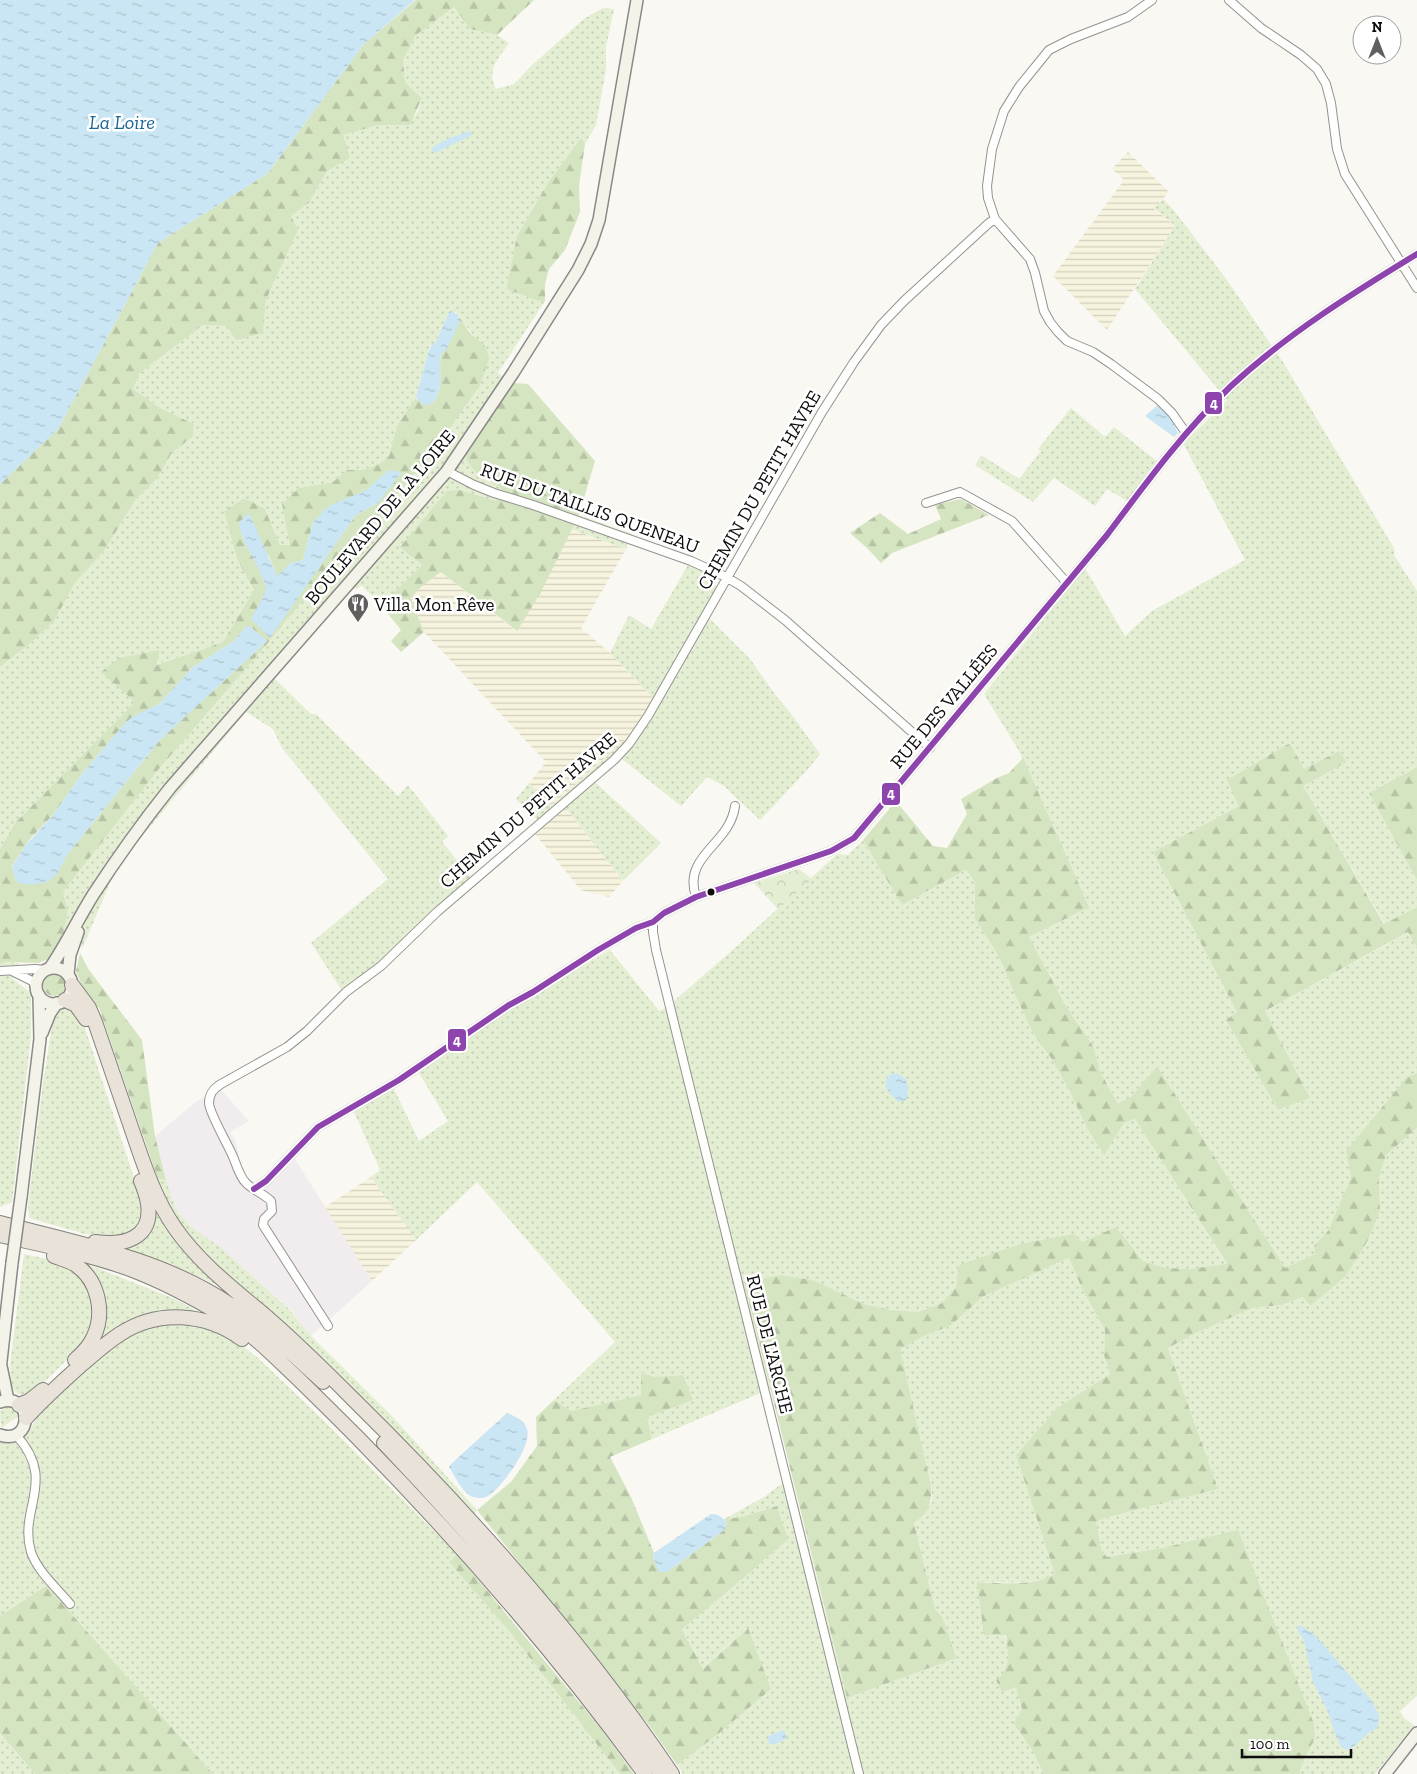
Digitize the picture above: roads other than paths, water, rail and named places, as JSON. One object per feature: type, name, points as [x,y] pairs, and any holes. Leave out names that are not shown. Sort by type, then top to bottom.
[{"type":"highway","points":[[70,979],[89,1008],[95,1022],[155,1193],[182,1238],[206,1264],[315,1361],[445,1493],[504,1558],[565,1632],[637,1723],[672,1774]]},
{"type":"highway","points":[[2,1230],[47,1232],[111,1244],[135,1238],[144,1228],[147,1221],[147,1198],[87,1022],[82,1011],[76,1005],[61,1002]]},
{"type":"highway","points":[[2,1230],[130,1269],[160,1282],[229,1319],[268,1350],[323,1402],[392,1472],[480,1569],[568,1673],[645,1774]]},
{"type":"highway","points":[[2,1230],[78,1266],[90,1280],[98,1297],[99,1306],[98,1326],[85,1351],[36,1396],[9,1402]]},
{"type":"highway","points":[[2,1230],[92,1247],[164,1270],[228,1302],[267,1331],[339,1397],[434,1496],[518,1592],[572,1658],[661,1774]]},
{"type":"highway","points":[[26,1418],[46,1396],[108,1342],[130,1328],[163,1318],[189,1317],[213,1323],[237,1335],[276,1367],[289,1370]]},
{"type":"main road","name":"BOULEVARD DE LA LOIRE","points":[[48,969],[59,956],[93,896],[138,828],[170,788],[447,471],[492,406],[578,270],[600,220],[637,0]]},
{"type":"main road","name":"BOULEVARD DE LA LOIRE","points":[[70,979],[70,955],[93,896]]},
{"type":"main road","points":[[0,1435],[6,1437],[16,1435],[23,1428],[26,1418],[23,1408],[9,1402],[0,1368],[40,1039],[39,977],[48,969],[60,969],[70,979],[71,991],[50,1013],[40,1039]]},
{"type":"main road","points":[[38,991],[47,1002],[61,1002]]},
{"type":"main road","points":[[1384,1774],[1417,1734]]},
{"type":"street","points":[[1152,0],[1128,17],[1049,50],[1019,86],[1004,111],[992,149],[988,186],[990,208],[995,219],[1030,259],[1044,311],[1058,332],[1067,341],[1093,352],[1112,364],[1158,399],[1172,413],[1186,433]]},
{"type":"street","points":[[1229,0],[1260,28],[1301,54],[1317,69],[1326,84],[1331,103],[1337,150],[1345,174],[1417,288]]},
{"type":"street","name":"CHEMIN DU PETIT HAVRE","points":[[328,1326],[263,1225],[264,1219],[272,1211],[271,1202],[246,1184],[242,1178],[229,1146],[212,1115],[209,1102],[214,1089],[286,1047],[307,1031],[346,992],[381,966],[437,912],[614,760],[648,716],[822,412],[854,362],[881,325],[944,263],[995,219]]},
{"type":"street","name":"RUE DES VALLÉES","points":[[254,1189],[266,1181],[318,1127],[399,1080],[501,1010],[598,950],[636,928],[653,922],[664,913],[696,897],[831,852],[854,838],[1107,535],[1186,433],[1232,385],[1262,359],[1300,331],[1373,281],[1417,254]]},
{"type":"street","name":"RUE DU TAILLIS QUENEAU","points":[[447,471],[487,490],[533,504],[692,561],[726,577],[741,586],[792,626],[930,748]]},
{"type":"street","points":[[926,503],[960,492],[1012,521],[1066,583]]},
{"type":"street","points":[[696,897],[692,886],[694,873],[700,862],[728,828],[734,806]]},
{"type":"street","name":"RUE DE L'ARCHE","points":[[653,922],[656,950],[859,1774]]},
{"type":"street","points":[[0,970],[48,969]]},
{"type":"street","points":[[10,970],[32,981],[38,991]]},
{"type":"street","points":[[16,1435],[31,1456],[36,1475],[35,1494],[29,1527],[31,1552],[41,1570],[70,1604]]},
{"type":"water","name":"La Loire","points":[[0,0],[415,0],[364,44],[268,173],[158,243],[58,429],[0,484]]},
{"type":"water","points":[[470,131],[472,135],[435,153],[432,151],[433,147],[450,138]]},
{"type":"water","points":[[451,311],[458,315],[460,321],[446,350],[441,354],[438,395],[429,405],[422,404],[416,397],[429,350],[432,344],[436,342]]},
{"type":"water","points":[[1159,404],[1170,417],[1178,433],[1174,437],[1145,416]]},
{"type":"water","points":[[389,470],[402,472],[379,502],[355,516],[270,638],[251,619],[266,591],[261,573],[244,540],[239,522],[249,513],[277,576],[291,563],[303,560],[313,523],[324,510],[333,504],[365,491]]},
{"type":"water","points":[[248,625],[267,641],[160,740],[67,855],[56,875],[42,883],[26,884],[16,881],[12,867],[26,845],[53,815],[85,770],[126,722],[159,704],[193,667],[233,642]]},
{"type":"water","points":[[892,1073],[902,1076],[907,1082],[906,1100],[898,1102],[887,1088],[886,1081]]},
{"type":"water","points":[[507,1413],[524,1423],[527,1429],[528,1436],[521,1455],[508,1475],[494,1491],[484,1498],[473,1497],[462,1488],[449,1467]]},
{"type":"water","points":[[711,1514],[723,1519],[727,1526],[724,1530],[667,1572],[659,1572],[653,1558],[654,1553]]},
{"type":"water","points":[[1300,1625],[1315,1635],[1371,1700],[1379,1715],[1379,1723],[1376,1729],[1371,1731],[1350,1750],[1342,1748],[1337,1739],[1326,1707],[1313,1682],[1304,1640],[1298,1631],[1298,1626]]},
{"type":"water","points":[[784,1730],[787,1738],[776,1744],[769,1744],[768,1736]]},
{"type":"place","name":"Villa Mon Rêve","points":[[358,623]]}]
